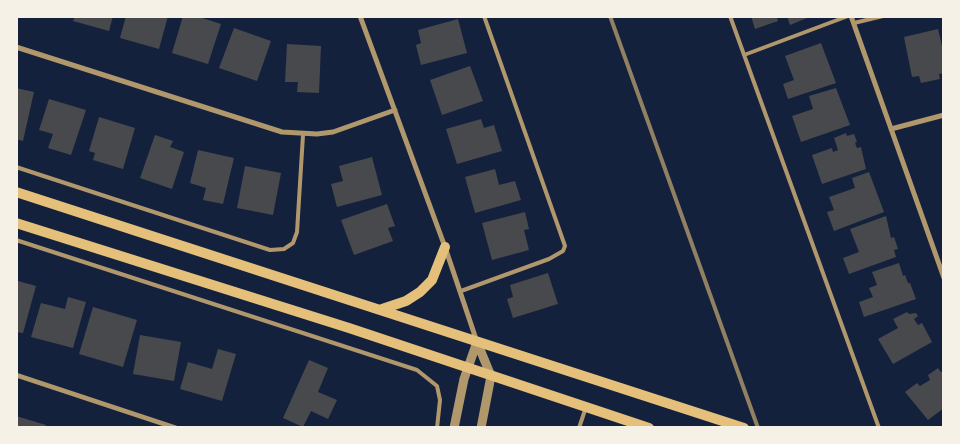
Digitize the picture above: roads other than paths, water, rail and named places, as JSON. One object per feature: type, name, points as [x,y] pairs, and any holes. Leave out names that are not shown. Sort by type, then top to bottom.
[{"type":"main road","points":[[16,192],[382,309],[477,342],[744,428]]},
{"type":"main road","points":[[16,223],[349,328],[467,369],[649,428]]},
{"type":"main road","points":[[382,309],[406,301],[420,292],[432,280],[445,248]]},
{"type":"street","points":[[360,16],[461,291],[477,342],[491,376],[481,428]]},
{"type":"street","points":[[850,16],[944,278]]},
{"type":"street","points":[[16,47],[282,132],[304,134],[333,132],[395,110]]},
{"type":"street","points":[[891,129],[944,115]]},
{"type":"street","points":[[454,428],[467,369],[477,342]]},
{"type":"street","points":[[16,376],[176,428]]},
{"type":"lane","points":[[461,291],[550,259],[562,252],[565,246],[484,16]]},
{"type":"lane","points":[[730,16],[880,428]]},
{"type":"lane","points":[[744,55],[850,16]]},
{"type":"lane","points":[[854,23],[883,16]]},
{"type":"lane","points":[[16,167],[270,250],[284,249],[293,243],[297,232],[304,134]]},
{"type":"lane","points":[[16,240],[417,370],[436,386],[440,400],[437,428]]},
{"type":"lane","points":[[580,428],[586,407]]},
{"type":"railway","points":[[610,16],[758,428]]}]
